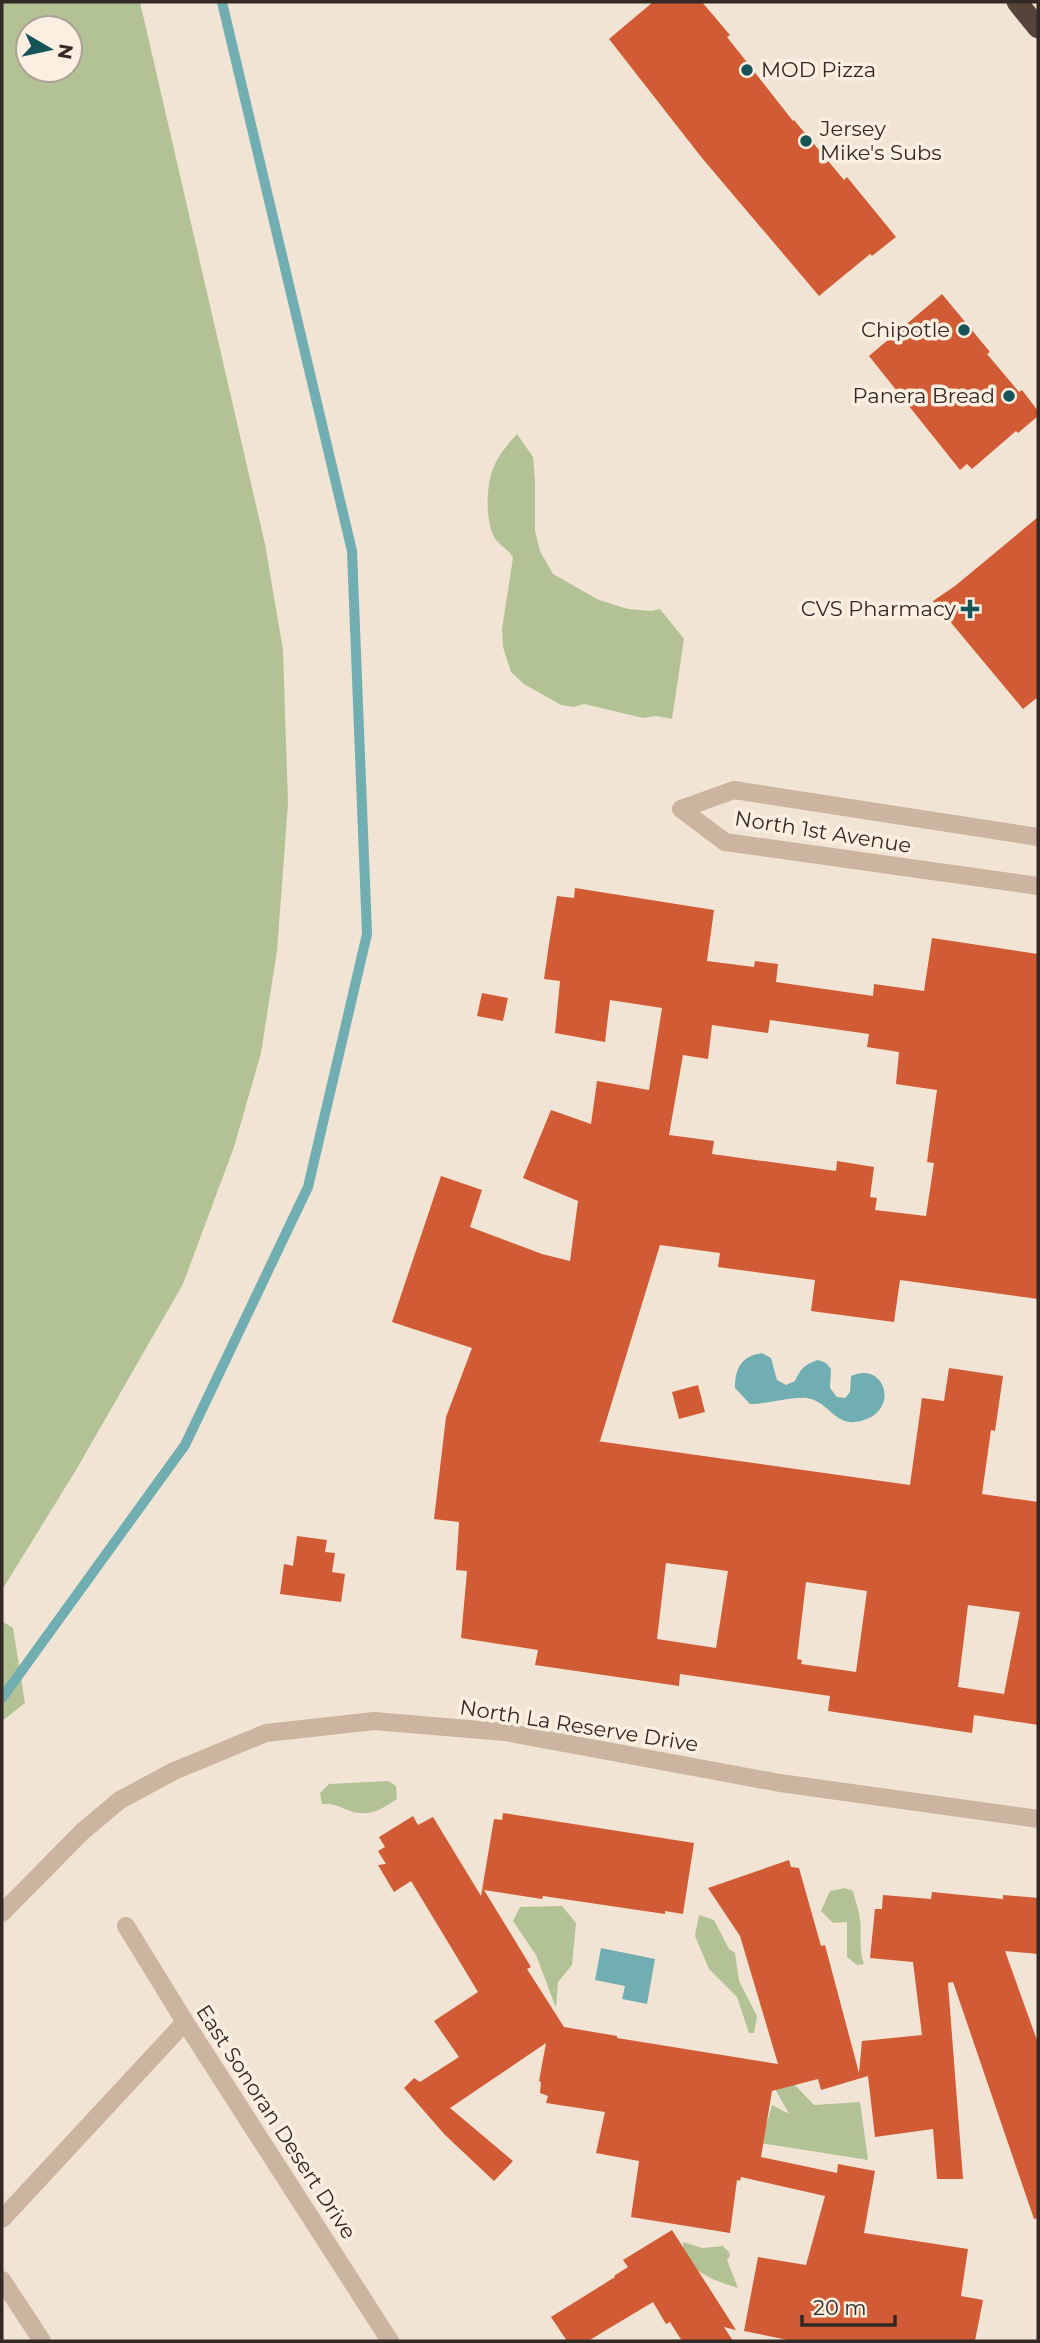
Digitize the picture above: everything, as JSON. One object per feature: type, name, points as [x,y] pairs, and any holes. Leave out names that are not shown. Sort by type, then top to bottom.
[{"type":"highway","points":[[1017,2],[1038,27]]},
{"type":"street","name":"North 1st Avenue","points":[[1038,837],[734,790],[681,809],[725,842],[1038,886]]},
{"type":"street","name":"North La Reserve Drive","points":[[2,1913],[83,1831],[110,1808],[174,1771],[266,1733],[374,1721],[505,1732],[780,1783],[1038,1819]]},
{"type":"street","name":"East Sonoran Desert Drive","points":[[126,1926],[390,2341]]},
{"type":"street","points":[[2,2220],[185,2022]]},
{"type":"street","points":[[2,2280],[42,2341]]},
{"type":"green space","points":[[2,2],[140,2],[265,544],[283,650],[288,803],[277,951],[261,1053],[234,1147],[183,1284],[76,1470],[2,1590]]},
{"type":"green space","points":[[517,434],[533,457],[535,531],[540,551],[553,574],[599,600],[628,609],[660,609],[684,639],[672,719],[656,716],[643,718],[584,704],[574,707],[561,705],[524,684],[511,672],[503,647],[502,629],[513,558],[494,537],[489,521],[488,502],[489,482],[494,466]]},
{"type":"green space","points":[[2,1621],[13,1628],[25,1703],[2,1721]]},
{"type":"green space","points":[[388,1781],[396,1786],[397,1799],[375,1811],[360,1813],[322,1804],[320,1793],[329,1784]]},
{"type":"green space","points":[[845,1888],[853,1891],[859,1912],[864,1964],[857,1965],[847,1957],[847,1922],[833,1923],[821,1911],[830,1891]]},
{"type":"green space","points":[[562,1906],[576,1923],[572,1965],[558,1982],[556,2008],[536,1955],[513,1921],[520,1907]]},
{"type":"green space","points":[[699,1915],[714,1920],[729,1949],[735,1953],[739,1981],[757,2016],[754,2033],[749,2033],[737,1997],[709,1969],[695,1936]]},
{"type":"green space","points":[[795,2085],[814,2105],[860,2102],[868,2160],[761,2143],[772,2105],[789,2114],[774,2087]]},
{"type":"green space","points":[[683,2242],[702,2248],[723,2246],[729,2252],[727,2260],[738,2288],[711,2278],[694,2267],[684,2252]]},
{"type":"water","points":[[762,1353],[771,1358],[777,1380],[786,1385],[795,1381],[806,1365],[818,1360],[826,1363],[831,1369],[830,1388],[837,1397],[845,1398],[850,1392],[851,1376],[863,1373],[873,1375],[884,1389],[881,1408],[873,1416],[853,1422],[841,1419],[820,1403],[808,1398],[750,1404],[735,1388],[736,1375],[744,1360]]},
{"type":"water","points":[[601,1948],[655,1959],[647,2004],[622,1999],[625,1986],[595,1980]]},
{"type":"building","points":[[653,2],[702,2],[730,35],[727,37],[793,121],[844,180],[847,177],[896,237],[872,256],[870,254],[819,296],[702,158],[609,39]]},
{"type":"building","points":[[942,294],[990,352],[987,354],[1038,411],[1038,416],[972,469],[967,464],[960,470],[869,356]]},
{"type":"building","name":"CVS Pharmacy","points":[[1038,517],[1038,697],[1023,709],[933,601]]},
{"type":"building","points":[[575,888],[714,910],[707,961],[754,967],[755,961],[778,964],[776,982],[873,996],[874,984],[924,991],[932,938],[1038,954],[1038,1299],[900,1280],[894,1322],[811,1311],[815,1280],[718,1267],[720,1253],[660,1245],[600,1441],[597,1441],[910,1485],[922,1398],[944,1401],[949,1368],[1003,1376],[995,1431],[991,1430],[982,1494],[1038,1502],[1038,1725],[974,1715],[972,1733],[828,1711],[830,1696],[680,1674],[679,1686],[535,1665],[538,1650],[461,1638],[467,1571],[456,1570],[459,1522],[434,1519],[446,1417],[472,1348],[392,1322],[441,1176],[482,1190],[470,1227],[542,1254],[570,1261],[578,1201],[523,1178],[551,1110],[591,1124],[597,1081],[649,1090],[662,1008],[610,1000],[605,1042],[555,1033],[560,981],[544,979],[557,896],[574,898]],"holes":[[[770,1020],[869,1034],[867,1047],[899,1052],[896,1084],[937,1090],[927,1162],[934,1163],[926,1216],[875,1210],[877,1198],[870,1197],[874,1167],[837,1161],[836,1171],[712,1154],[714,1141],[669,1135],[683,1055],[708,1059],[712,1025],[768,1033]],[[666,1563],[728,1571],[716,1648],[657,1639]],[[806,1582],[867,1591],[856,1672],[801,1664],[802,1660],[797,1659]],[[968,1605],[1020,1612],[1004,1694],[958,1687]]]},
{"type":"building","points":[[482,993],[508,998],[503,1021],[477,1016]]},
{"type":"building","points":[[698,1385],[705,1412],[679,1419],[672,1392]]},
{"type":"building","points":[[297,1536],[327,1540],[325,1552],[335,1553],[332,1572],[345,1574],[341,1602],[280,1594],[284,1564],[293,1566]]},
{"type":"building","points":[[503,1813],[694,1843],[683,1914],[665,1911],[665,1914],[484,1890],[531,1967],[527,1969],[564,2027],[778,2064],[740,1936],[708,1888],[789,1860],[791,1867],[799,1868],[821,1946],[825,1945],[859,2073],[862,2041],[922,2035],[913,1962],[870,1958],[875,1909],[882,1909],[883,1895],[931,1899],[932,1892],[1003,1899],[1003,1895],[1038,1898],[1038,1954],[1005,1951],[1038,2043],[1038,2218],[1034,2219],[953,1982],[948,1983],[963,2179],[937,2179],[933,2129],[875,2137],[868,2076],[821,2090],[818,2079],[772,2091],[761,2157],[837,2173],[838,2164],[875,2171],[864,2233],[968,2249],[961,2296],[983,2300],[975,2341],[793,2341],[744,2331],[758,2257],[806,2265],[825,2196],[741,2177],[740,2181],[737,2180],[730,2233],[631,2217],[639,2161],[596,2153],[605,2112],[546,2103],[548,2096],[540,2093],[539,2081],[546,2043],[450,2108],[513,2161],[494,2181],[445,2135],[404,2088],[414,2078],[420,2082],[459,2057],[434,2021],[478,1992],[411,1881],[394,1892],[378,1865],[386,1864],[378,1851],[385,1847],[379,1837],[413,1816],[418,1825],[433,1817],[481,1896],[494,1819],[502,1820]]},
{"type":"building","points":[[672,2230],[736,2330],[724,2327],[733,2341],[682,2341],[670,2322],[666,2324],[653,2302],[588,2341],[567,2341],[551,2317],[615,2277],[628,2267],[623,2260]]},
{"type":"waterway","points":[[2,1698],[185,1445],[308,1187],[367,934],[352,551],[222,2]]},
{"type":"place","name":"MOD Pizza","points":[[747,70]]},
{"type":"place","name":"Jersey Mike's Subs","points":[[806,141]]},
{"type":"place","name":"Chipotle","points":[[964,330]]},
{"type":"place","name":"Panera Bread","points":[[1009,396]]},
{"type":"place","name":"CVS Pharmacy","points":[[970,609]]}]
